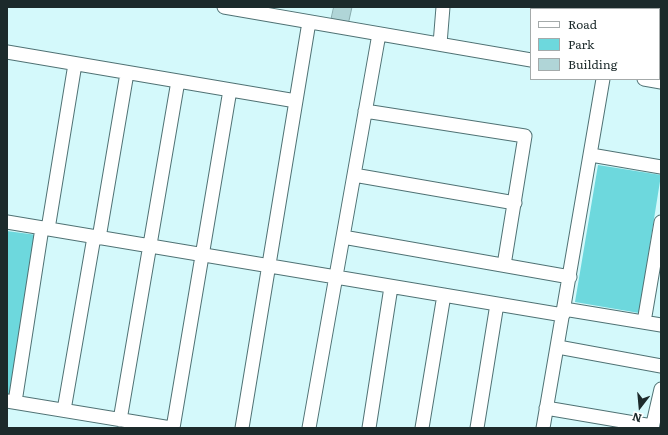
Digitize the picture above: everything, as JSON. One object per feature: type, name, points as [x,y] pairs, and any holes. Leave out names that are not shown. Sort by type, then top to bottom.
[{"type":"street","points":[[228,7],[530,60]]},
{"type":"street","points":[[440,44],[443,7]]},
{"type":"street","points":[[242,428],[309,22]]},
{"type":"street","points":[[309,428],[379,34]]},
{"type":"street","points":[[7,52],[296,101]]},
{"type":"street","points":[[75,64],[45,229],[11,402],[172,428],[230,90]]},
{"type":"street","points":[[64,410],[127,73]]},
{"type":"street","points":[[543,428],[603,80]]},
{"type":"street","points":[[650,80],[661,82]]},
{"type":"street","points":[[120,420],[178,81]]},
{"type":"street","points":[[365,111],[525,136],[504,265]]},
{"type":"street","points":[[590,155],[661,167]]},
{"type":"street","points":[[354,175],[514,203]]},
{"type":"street","points":[[7,222],[497,304],[661,325]]},
{"type":"street","points":[[644,322],[661,222]]},
{"type":"street","points":[[343,237],[570,277]]},
{"type":"street","points":[[369,428],[391,287]]},
{"type":"street","points":[[422,428],[444,295]]},
{"type":"street","points":[[477,428],[497,304]]},
{"type":"street","points":[[558,346],[661,366]]},
{"type":"street","points":[[546,408],[652,427],[661,389]]},
{"type":"green space","points":[[598,165],[661,175],[639,313],[575,302]]},
{"type":"green space","points":[[7,231],[37,235],[11,396],[7,395]]},
{"type":"building","points":[[334,7],[352,7],[348,25],[331,21]]}]
